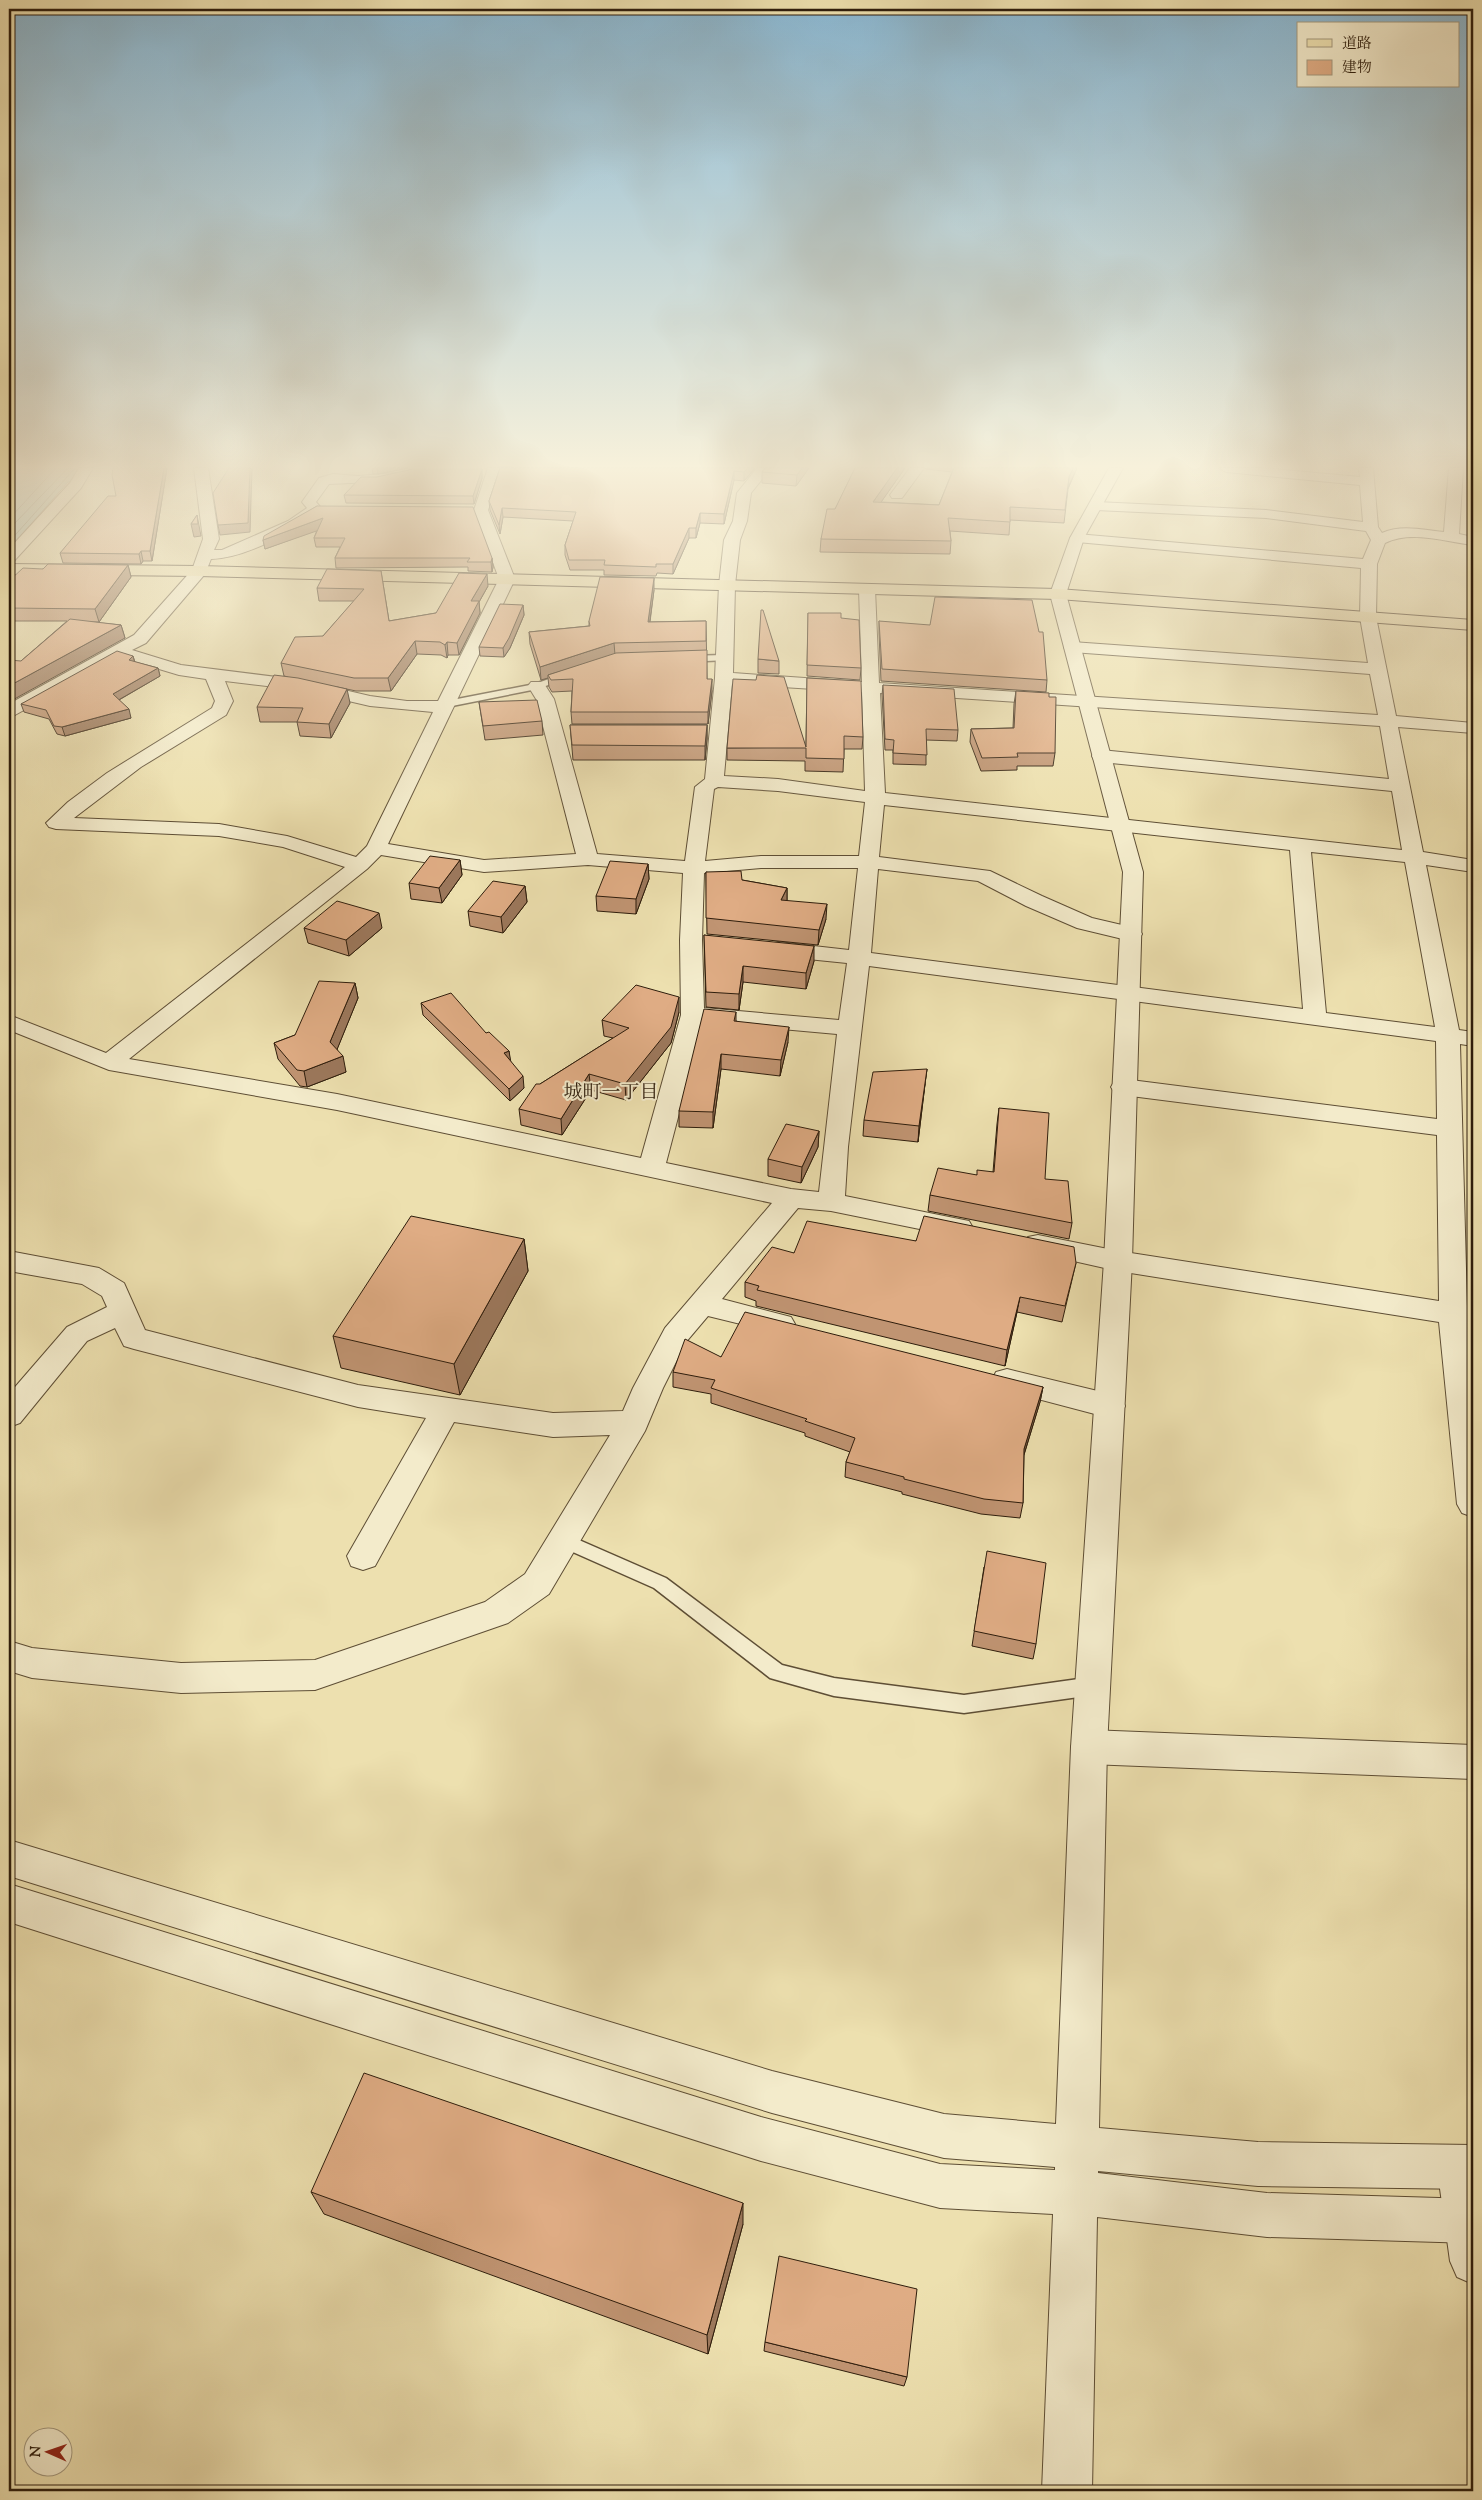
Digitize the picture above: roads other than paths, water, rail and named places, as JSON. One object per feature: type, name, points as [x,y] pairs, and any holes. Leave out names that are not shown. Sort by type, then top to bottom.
[{"type":"main road","points":[[715,585],[1058,594],[1473,625]]},
{"type":"street","points":[[9,711],[140,639],[184,585]]},
{"type":"street","points":[[108,1063],[360,865],[376,848],[504,585]]},
{"type":"street","points":[[714,781],[724,678],[727,585]]},
{"type":"street","points":[[1061,585],[1058,594],[1133,872],[1118,1261],[1089,1747],[1067,2491]]},
{"type":"street","points":[[1369,585],[1368,617],[1448,1034],[1450,1129],[1463,1315],[1473,1504]]},
{"type":"street","points":[[830,1202],[835,1147],[859,958],[875,798],[867,589]]},
{"type":"street","points":[[1072,647],[1378,669]]},
{"type":"street","points":[[119,652],[179,670],[301,685],[379,702],[407,706],[446,706]]},
{"type":"street","points":[[213,674],[224,701],[220,711],[161,746],[87,796],[56,823],[219,830],[287,842],[360,865]]},
{"type":"street","points":[[724,678],[1473,728]]},
{"type":"street","points":[[537,686],[545,699],[588,859]]},
{"type":"street","points":[[699,731],[718,731]]},
{"type":"street","points":[[553,732],[572,732]]},
{"type":"street","points":[[1101,756],[1400,786]]},
{"type":"street","points":[[652,1166],[693,1015],[701,941],[694,868],[705,787],[714,781],[778,785],[875,798],[1414,856],[1473,866]]},
{"type":"street","points":[[1300,844],[1314,1018]]},
{"type":"street","points":[[376,848],[484,866],[588,859],[694,868],[760,862],[869,862],[983,875],[1034,902],[1085,923],[1131,934]]},
{"type":"street","points":[[760,947],[859,958],[1127,995],[1448,1034],[1473,1039]]},
{"type":"street","points":[[693,1015],[850,1028]]},
{"type":"street","points":[[9,1022],[108,1063],[337,1102],[652,1166],[791,1198],[830,1202],[984,1233]]},
{"type":"street","points":[[1124,1087],[1450,1129]]},
{"type":"street","points":[[9,1656],[32,1663],[181,1678],[315,1675],[496,1613],[537,1584],[634,1423],[648,1388],[675,1336],[791,1198]]},
{"type":"street","points":[[1012,1239],[1118,1261],[1463,1315]]},
{"type":"street","points":[[9,1261],[90,1275],[114,1290],[134,1338],[358,1396],[552,1425],[634,1423]]},
{"type":"street","points":[[702,1304],[806,1330]]},
{"type":"street","points":[[9,1415],[77,1334],[123,1312]]},
{"type":"street","points":[[977,1373],[1110,1406]]},
{"type":"street","points":[[363,1556],[446,1409]]},
{"type":"street","points":[[1089,1747],[1473,1762]]},
{"type":"street","points":[[9,1858],[772,2092],[944,2136],[1258,2164],[1466,2167],[1471,2234],[1267,2215],[1077,2193],[940,2186],[761,2139],[9,1903]]},
{"type":"lane","points":[[675,659],[724,658]]},
{"type":"lane","points":[[446,706],[537,686],[580,671]]},
{"type":"lane","points":[[563,1540],[660,1583],[776,1672],[834,1687],[964,1704],[1093,1686]]},
{"type":"district","name":"城町一丁目","points":[[611,1093]]}]
